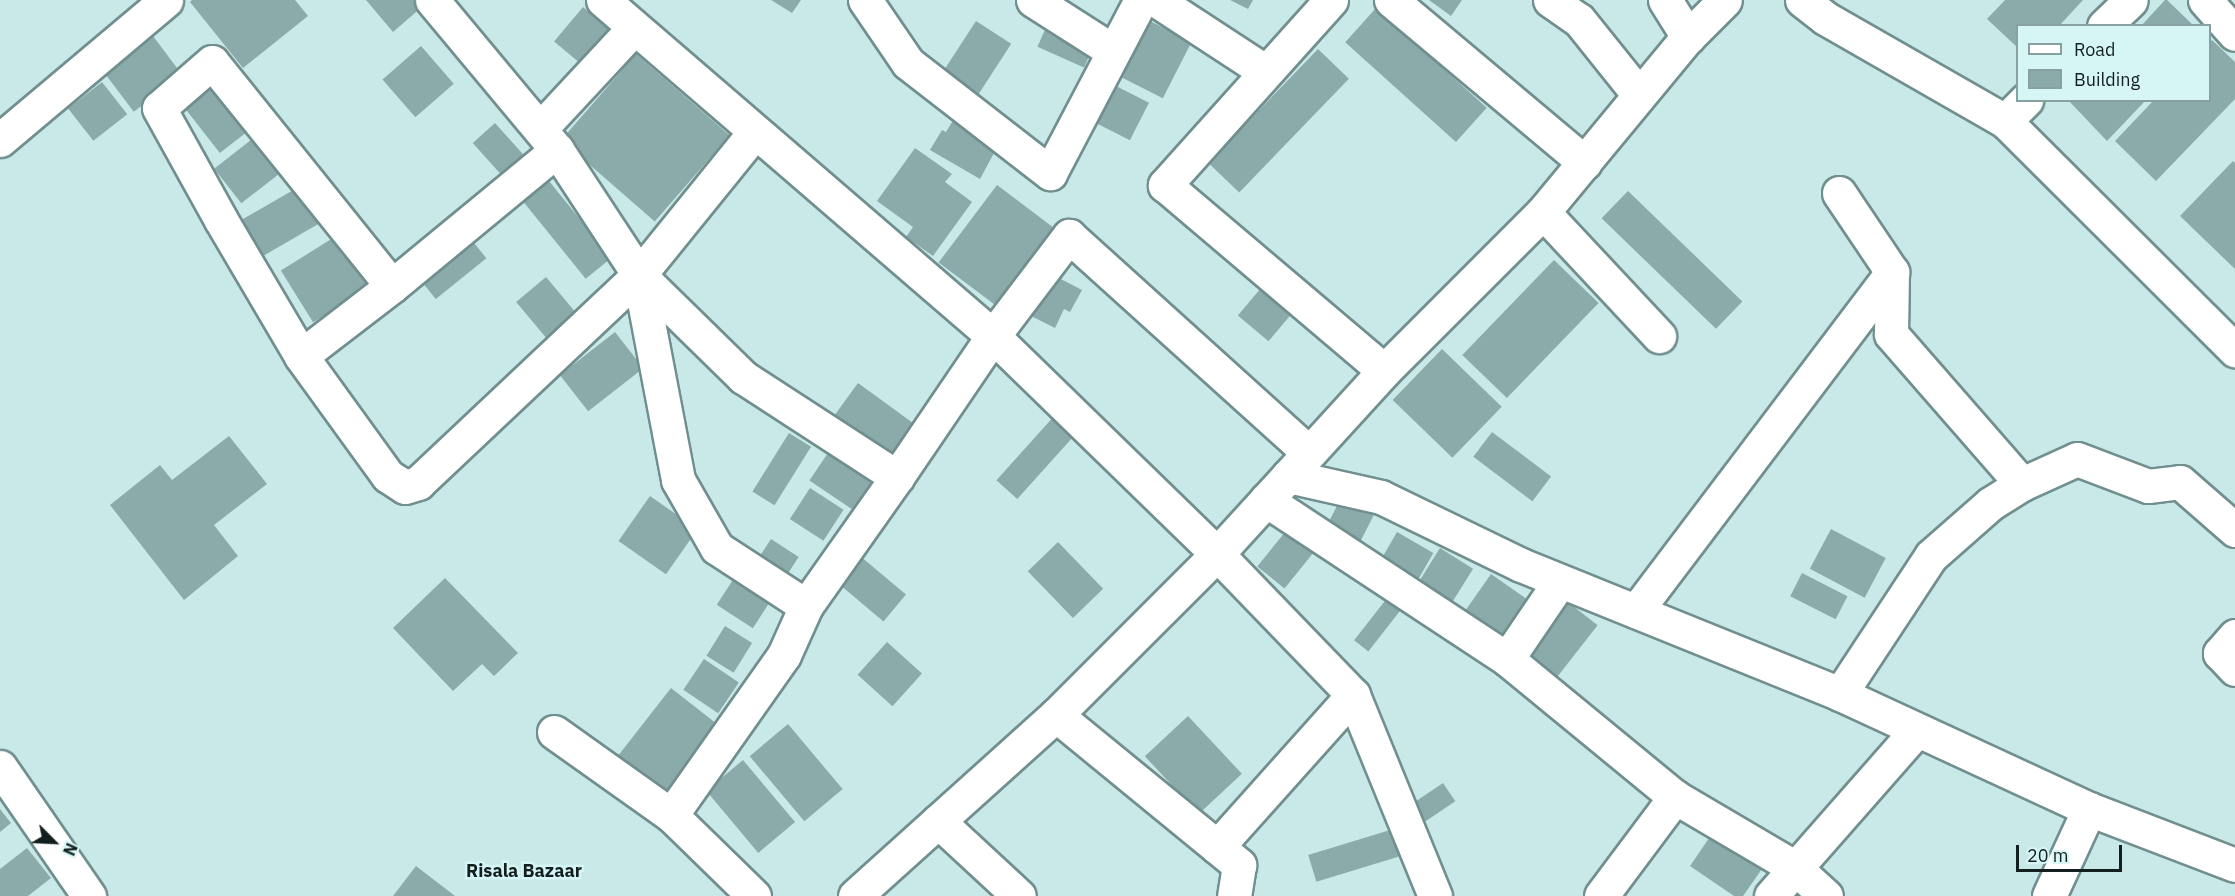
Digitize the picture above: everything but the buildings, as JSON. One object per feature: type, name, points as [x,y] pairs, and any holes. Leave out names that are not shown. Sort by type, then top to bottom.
[{"type":"street","points":[[0,140],[166,0]]},
{"type":"street","points":[[432,0],[548,139],[639,276],[743,377],[897,477]]},
{"type":"street","points":[[865,0],[909,63],[1050,173],[1141,0]]},
{"type":"street","points":[[1033,0],[1113,51]]},
{"type":"street","points":[[1156,0],[1266,72]]},
{"type":"street","points":[[1331,0],[1165,185],[1384,371]]},
{"type":"street","points":[[1391,0],[1585,163]]},
{"type":"street","points":[[1550,0],[1579,20],[1639,94]]},
{"type":"street","points":[[1665,0],[1688,37]]},
{"type":"street","points":[[855,896],[1056,715],[1217,554],[1384,371],[1542,212],[1688,37],[1725,0]]},
{"type":"street","points":[[1802,0],[1825,18],[2015,111],[2235,350]]},
{"type":"street","points":[[2106,24],[2131,0]]},
{"type":"street","points":[[2205,0],[2235,34]]},
{"type":"street","points":[[301,356],[392,286],[548,139],[620,10],[755,132],[993,336],[1217,554],[1353,695],[1435,896]]},
{"type":"street","points":[[392,286],[212,62],[159,108],[221,220],[301,356],[388,476],[405,487],[418,483],[639,276],[755,132]]},
{"type":"street","points":[[1839,193],[1892,272],[1891,334],[2022,484]]},
{"type":"street","points":[[1542,212],[1659,336]]},
{"type":"street","points":[[671,815],[784,655],[806,606],[993,336],[1070,236],[1298,464],[1381,497],[1521,565],[1840,694],[2089,809],[2235,865]]},
{"type":"street","points":[[1636,611],[1892,272]]},
{"type":"street","points":[[639,276],[678,480],[717,548],[806,606]]},
{"type":"street","points":[[1840,694],[1931,556],[1990,504],[2022,484],[2077,459],[2148,486],[2180,482],[2235,530]]},
{"type":"street","points":[[1266,500],[1507,659],[1675,797],[1794,867],[1826,896]]},
{"type":"street","points":[[1507,659],[1560,580]]},
{"type":"street","points":[[2235,636],[2220,654],[2235,669]]},
{"type":"street","points":[[1217,847],[1353,695]]},
{"type":"street","points":[[1056,715],[1239,865],[1234,896]]},
{"type":"street","points":[[1771,896],[1794,867],[1916,731]]},
{"type":"street","points":[[555,732],[671,815],[754,896]]},
{"type":"street","points":[[2,773],[89,896]]},
{"type":"street","points":[[1601,896],[1675,797]]},
{"type":"street","points":[[2049,896],[2089,809]]},
{"type":"street","points":[[938,821],[1019,896]]},
{"type":"district","name":"Risala Bazaar","points":[[524,871]]}]
